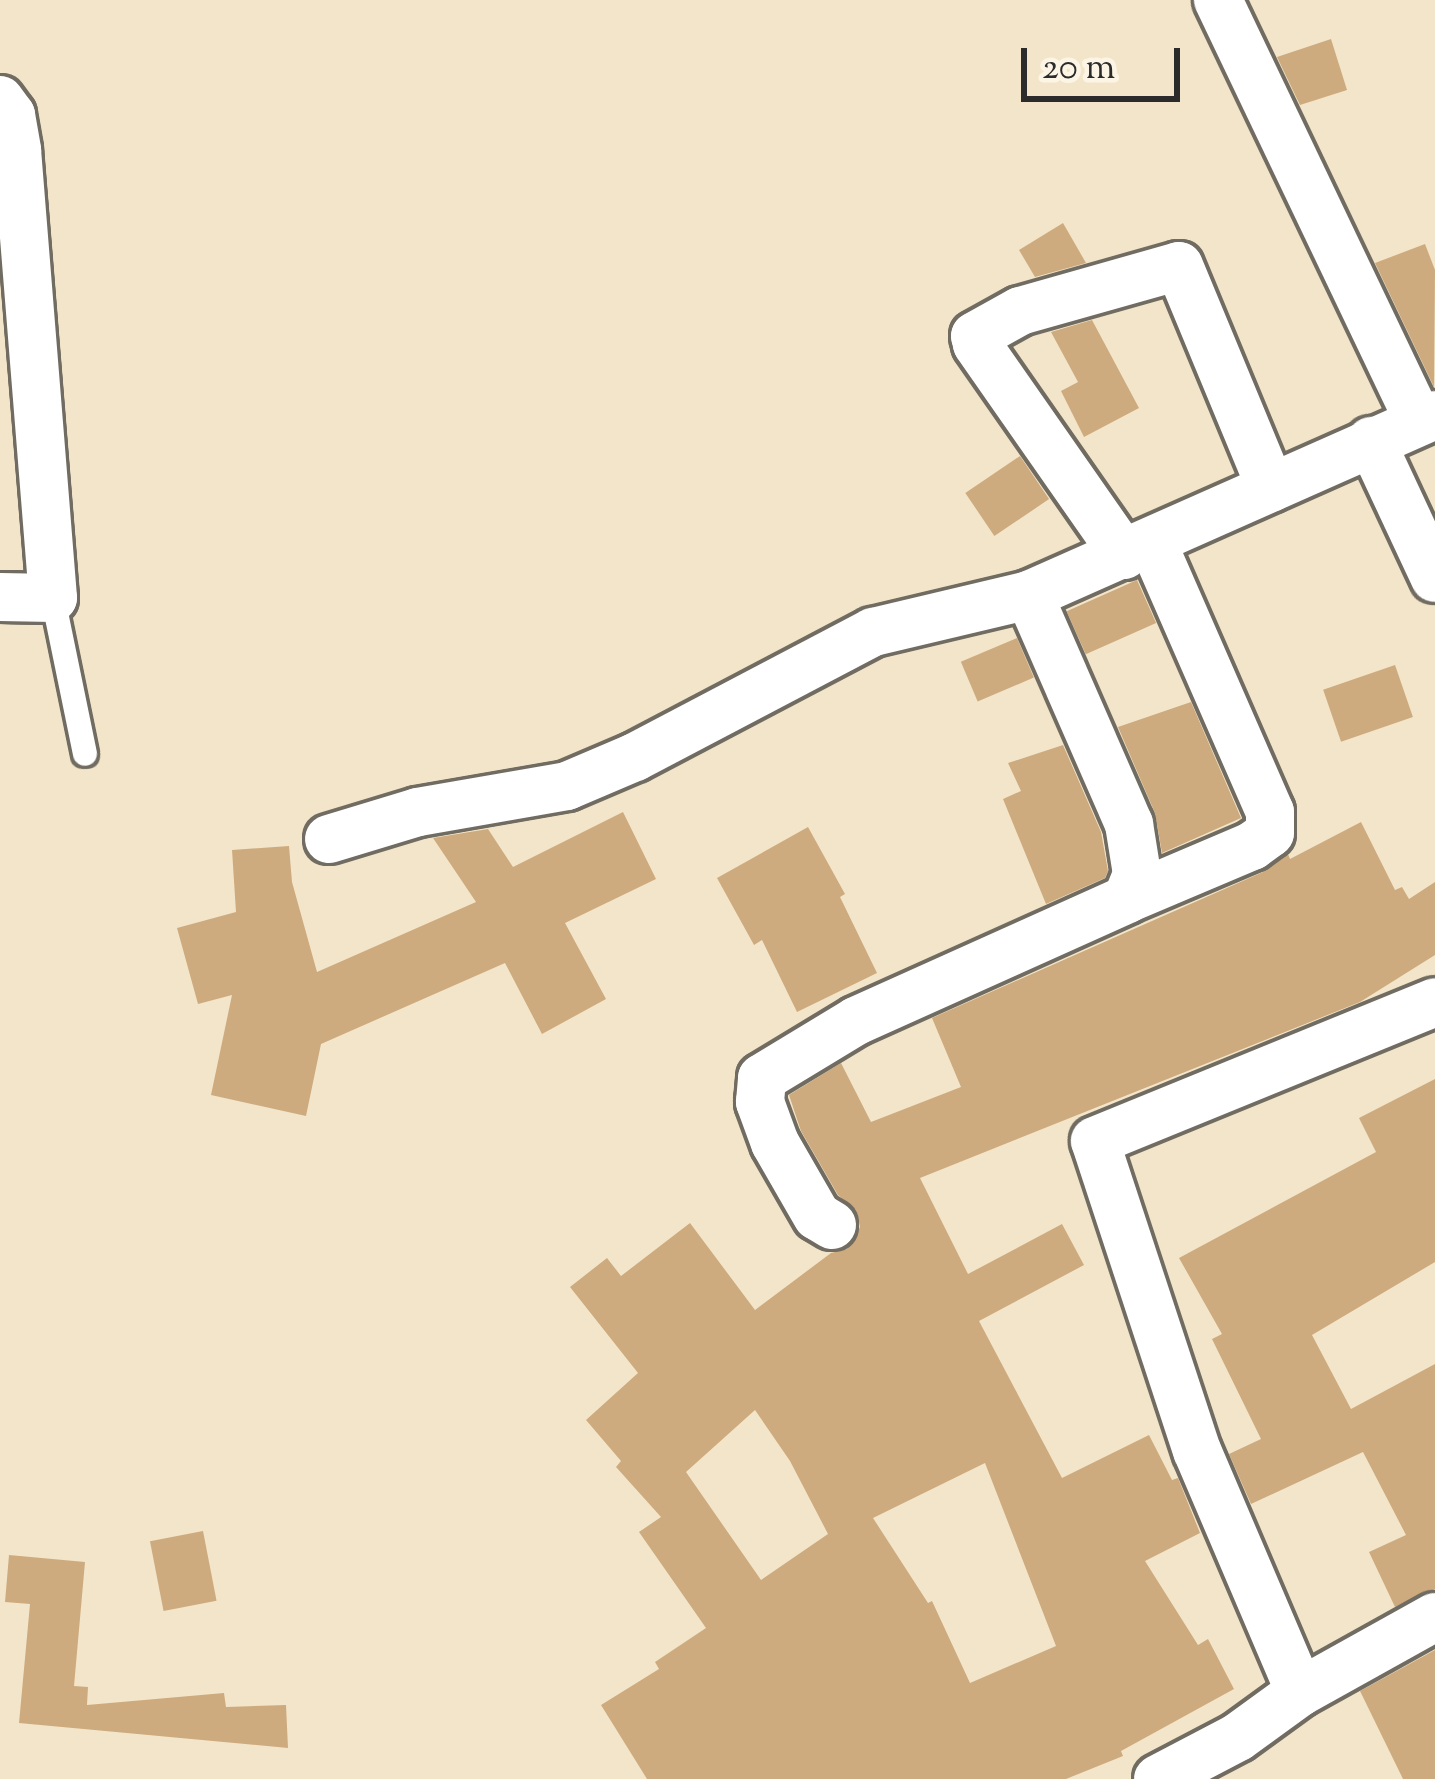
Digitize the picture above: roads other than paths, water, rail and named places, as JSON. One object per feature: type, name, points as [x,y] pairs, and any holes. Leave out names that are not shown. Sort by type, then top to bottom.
[{"type":"street","points":[[329,839],[418,812],[567,786],[873,632],[1029,595],[1426,417],[1218,0]]},
{"type":"street","points":[[0,100],[11,116],[17,150],[53,598],[0,597]]},
{"type":"street","points":[[832,1225],[817,1216],[775,1143],[760,1102],[762,1078],[856,1021],[1252,846],[1270,833],[1270,812],[1138,549],[976,344],[975,336],[1021,311],[1179,266],[1271,488]]},
{"type":"street","points":[[1371,441],[1435,578]]},
{"type":"street","points":[[1029,595],[1129,824],[1137,874],[1127,898]]},
{"type":"street","points":[[1300,1692],[1197,1451],[1095,1141],[1435,1002]]},
{"type":"street","points":[[1158,1779],[1238,1737],[1300,1692],[1435,1617]]},
{"type":"lane","points":[[53,598],[85,754]]}]
